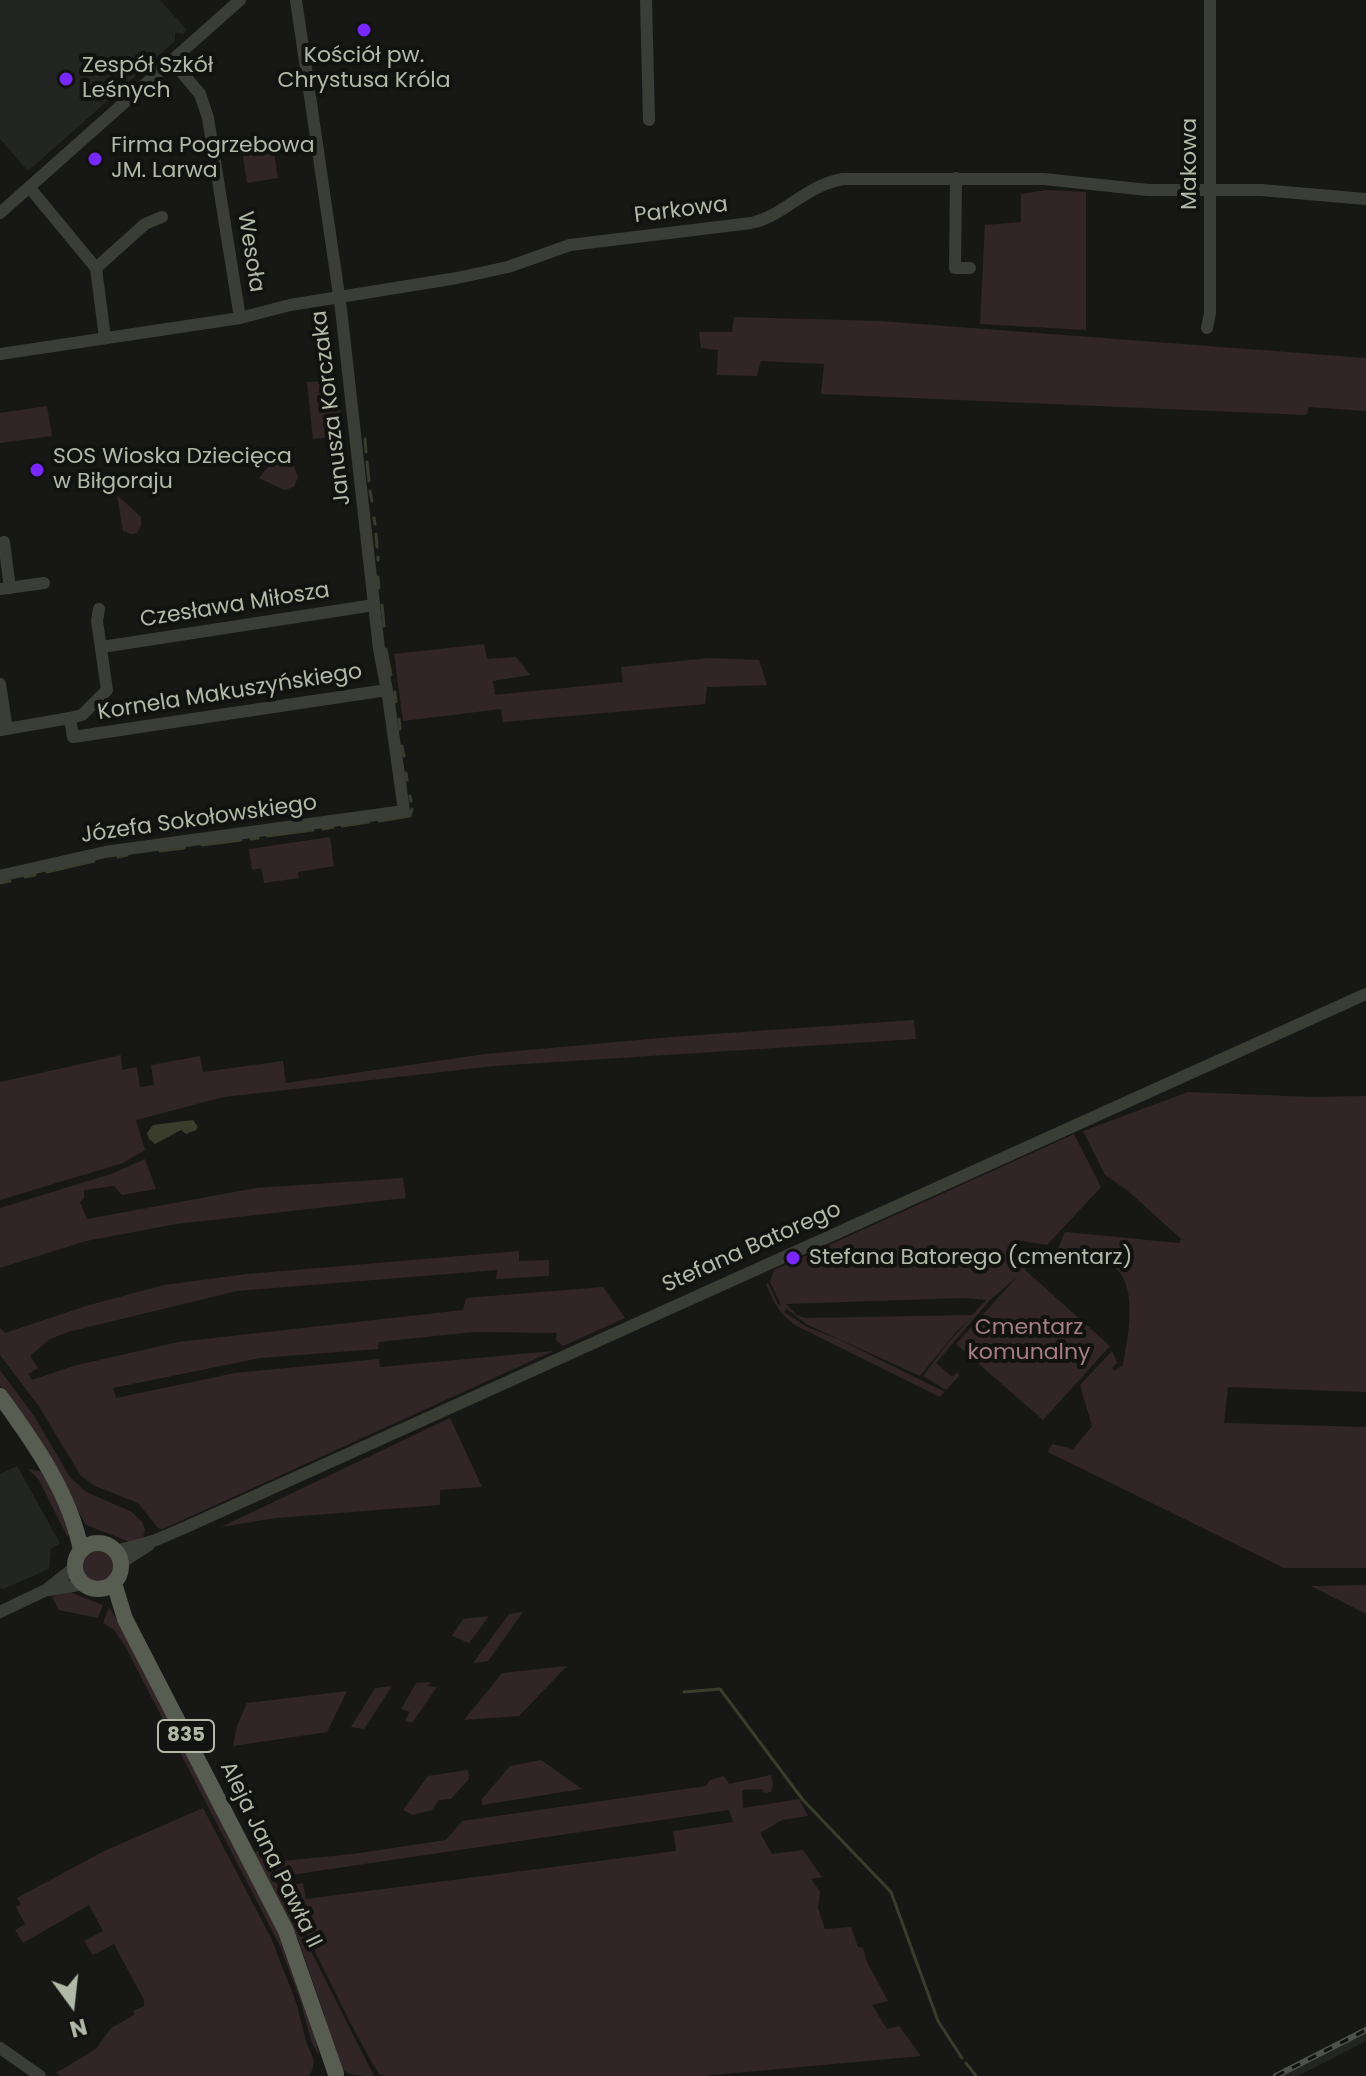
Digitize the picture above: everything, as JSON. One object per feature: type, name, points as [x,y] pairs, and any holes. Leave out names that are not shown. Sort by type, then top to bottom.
[{"type":"main road","points":[[0,1396],[32,1444],[70,1512],[98,1543]]},
{"type":"main road","points":[[70,1512],[78,1577],[84,1584],[108,1586],[120,1574],[118,1557],[107,1545],[89,1545],[78,1559]]},
{"type":"main road","name":"Aleja Jana Pawła II","points":[[108,1586],[286,1931],[302,1971],[332,2075]]},
{"type":"street","points":[[0,213],[240,0]]},
{"type":"street","name":"Janusza Korczaka","points":[[296,0],[339,298],[374,605],[404,811]]},
{"type":"street","points":[[646,0],[649,120]]},
{"type":"street","name":"Makowa","points":[[1207,328],[1210,313],[1210,0]]},
{"type":"street","name":"Wesoła","points":[[172,61],[200,94],[208,118],[240,318]]},
{"type":"street","points":[[956,178],[955,268],[970,268]]},
{"type":"street","name":"Parkowa","points":[[0,354],[240,318],[284,306],[485,272],[570,245],[759,221],[811,189],[829,182],[856,179],[1044,179],[1148,190],[1271,191],[1366,199]]},
{"type":"street","points":[[29,187],[96,268],[105,338]]},
{"type":"street","points":[[96,268],[145,224],[162,217]]},
{"type":"street","points":[[4,542],[5,588],[44,583]]},
{"type":"street","name":"Czesława Miłosza","points":[[102,647],[374,605]]},
{"type":"street","points":[[70,718],[82,715],[107,690],[97,621],[99,609]]},
{"type":"street","points":[[0,684],[4,730]]},
{"type":"street","name":"Kornela Makuszyńskiego","points":[[4,730],[70,718],[73,737],[387,690]]},
{"type":"street","name":"Józefa Sokołowskiego","points":[[0,876],[113,851],[404,811]]},
{"type":"street","name":"Stefana Batorego","points":[[118,1557],[1366,994]]},
{"type":"street","points":[[46,1590],[78,1559]]},
{"type":"street","points":[[0,1612],[46,1590],[84,1584]]},
{"type":"street","points":[[0,2048],[40,2076]]},
{"type":"shaded area","name":"Zespół Szkół Leśnych","points":[[0,0],[160,0],[187,30],[183,34],[175,33],[175,41],[28,171],[0,139]]},
{"type":"shaded area","points":[[193,1120],[198,1127],[196,1130],[186,1134],[181,1130],[155,1144],[149,1139],[147,1133],[153,1125]]},
{"type":"shaded area","points":[[17,1466],[60,1543],[51,1549],[49,1569],[3,1589],[0,1588],[0,1474]]},
{"type":"shaded area","points":[[1366,2027],[1366,2041],[1298,2076],[1272,2076]]},
{"type":"green space","points":[[272,139],[278,178],[247,183],[241,144]]},
{"type":"green space","points":[[1047,190],[1086,192],[1086,330],[980,324],[985,225],[1021,222],[1021,194]]},
{"type":"green space","points":[[734,317],[880,321],[1366,358],[1366,411],[1309,407],[1306,415],[821,394],[824,364],[761,361],[757,376],[717,375],[718,350],[701,348],[699,332],[732,332]]},
{"type":"green space","points":[[337,380],[343,436],[313,439],[307,382]]},
{"type":"green space","points":[[47,406],[52,436],[0,443],[0,413]]},
{"type":"green space","points":[[265,456],[293,464],[298,477],[294,487],[284,490],[259,478],[268,467]]},
{"type":"green space","points":[[117,495],[141,517],[137,533],[123,531]]},
{"type":"green space","points":[[484,644],[487,659],[516,657],[530,675],[493,681],[495,695],[623,682],[621,667],[709,658],[759,660],[767,685],[707,687],[705,704],[503,722],[501,709],[403,721],[394,654]]},
{"type":"green space","points":[[330,837],[334,866],[298,872],[299,878],[264,883],[261,868],[252,870],[249,849]]},
{"type":"green space","points":[[914,1020],[916,1039],[494,1066],[224,1097],[136,1120],[145,1150],[123,1163],[0,1200],[0,1082],[121,1055],[122,1070],[137,1067],[140,1087],[154,1085],[151,1065],[200,1056],[203,1072],[283,1061],[286,1083],[485,1054]]},
{"type":"green space","points":[[1188,1092],[1366,1096],[1366,1392],[1228,1387],[1224,1423],[1366,1427],[1366,1568],[1284,1568],[1048,1452],[1052,1444],[1073,1449],[1092,1426],[1080,1385],[1112,1351],[1117,1362],[1112,1368],[1114,1371],[1123,1365],[1129,1323],[1128,1292],[1116,1268],[1098,1259],[1054,1258],[1065,1232],[1179,1243],[1181,1239],[1127,1190],[1105,1175],[1083,1131]]},
{"type":"green space","name":"Cmentarz komunalny","points":[[1074,1134],[1101,1187],[1047,1245],[1016,1240],[1012,1254],[1030,1259],[1025,1270],[1110,1346],[1043,1420],[956,1344],[1017,1277],[990,1300],[936,1363],[952,1377],[957,1372],[959,1376],[946,1391],[923,1376],[970,1319],[956,1332],[920,1376],[806,1324],[787,1309],[784,1312],[807,1327],[945,1392],[940,1397],[791,1322],[778,1308],[766,1284],[781,1305],[770,1282],[774,1270]],"holes":[[[963,1298],[986,1300],[972,1315],[805,1318],[786,1304]]]},
{"type":"green space","points":[[145,1159],[156,1189],[122,1195],[114,1186],[84,1190],[84,1198],[80,1202],[87,1219],[256,1188],[403,1178],[406,1198],[176,1224],[86,1241],[0,1268],[0,1208],[111,1174]]},
{"type":"green space","points":[[519,1251],[519,1261],[549,1260],[549,1276],[496,1279],[497,1270],[237,1291],[50,1339],[30,1356],[38,1368],[28,1374],[32,1380],[73,1366],[178,1342],[463,1310],[466,1298],[603,1287],[625,1318],[563,1346],[556,1340],[557,1333],[473,1332],[379,1342],[378,1349],[260,1358],[113,1388],[116,1398],[235,1373],[379,1359],[380,1367],[553,1351],[163,1529],[158,1528],[138,1503],[95,1486],[81,1476],[38,1405],[0,1355],[0,1328],[5,1333],[86,1306],[164,1285],[247,1274]]},
{"type":"green space","points":[[0,1370],[34,1416],[70,1477],[86,1492],[132,1512],[142,1522],[145,1530],[143,1537],[130,1542],[86,1525],[42,1449],[0,1386]]},
{"type":"green space","points":[[450,1418],[482,1487],[440,1490],[440,1505],[276,1518],[221,1527]]},
{"type":"green space","points":[[28,1469],[43,1472],[72,1534],[67,1536],[39,1480]]},
{"type":"green space","points":[[99,1550],[110,1555],[115,1566],[110,1577],[99,1582],[88,1577],[83,1566],[88,1555]]},
{"type":"green space","points":[[1366,1585],[1366,1614],[1311,1586]]},
{"type":"green space","points":[[67,1591],[103,1605],[98,1618],[59,1610],[52,1597]]},
{"type":"green space","points":[[109,1607],[130,1641],[272,1915],[311,2016],[319,2056],[280,1946],[124,1644],[114,1630],[103,1623]]},
{"type":"green space","points":[[523,1612],[488,1661],[473,1663],[509,1614]]},
{"type":"green space","points":[[489,1616],[469,1643],[452,1636],[463,1619]]},
{"type":"green space","points":[[567,1666],[519,1716],[464,1720],[502,1673]]},
{"type":"green space","points":[[430,1682],[428,1686],[437,1687],[412,1723],[405,1720],[410,1712],[401,1709],[416,1683]]},
{"type":"green space","points":[[392,1686],[364,1729],[351,1727],[375,1688]]},
{"type":"green space","points":[[347,1691],[327,1732],[233,1746],[247,1703]]},
{"type":"green space","points":[[541,1760],[582,1789],[482,1805],[482,1799],[510,1766]]},
{"type":"green space","points":[[468,1770],[469,1779],[451,1799],[439,1800],[432,1810],[412,1815],[403,1810],[428,1776]]},
{"type":"green space","points":[[771,1775],[771,1792],[742,1790],[743,1808],[799,1799],[808,1816],[782,1820],[760,1833],[772,1854],[803,1850],[822,1877],[811,1879],[820,1892],[818,1908],[825,1929],[851,1927],[858,1947],[863,1948],[888,2001],[872,2005],[887,2029],[899,2026],[921,2056],[703,2076],[384,2076],[379,2074],[351,2024],[283,1887],[303,1883],[306,1899],[676,1851],[673,1831],[733,1822],[729,1810],[277,1877],[273,1862],[446,1840],[462,1821],[706,1786],[710,1780],[724,1776],[729,1784]]},
{"type":"green space","points":[[203,1808],[271,1938],[296,2002],[313,2060],[309,2076],[60,2076],[56,2073],[96,2049],[111,2028],[144,2006],[144,2000],[114,1944],[93,1955],[84,1941],[103,1931],[89,1905],[23,1943],[15,1930],[25,1924],[16,1907],[21,1904],[17,1898],[104,1851]]},
{"type":"green space","points":[[260,1850],[374,2076],[348,2073],[336,2063],[323,2011],[297,1936],[252,1854]]},
{"type":"waterway","points":[[365,439],[366,452]]},
{"type":"waterway","points":[[367,462],[369,481]]},
{"type":"waterway","points":[[370,491],[372,501]]},
{"type":"waterway","points":[[374,518],[375,524]]},
{"type":"waterway","points":[[376,534],[377,547]]},
{"type":"waterway","points":[[378,577],[379,588]]},
{"type":"waterway","points":[[382,605],[384,626]]},
{"type":"waterway","points":[[386,649],[391,675]]},
{"type":"waterway","points":[[395,692],[396,702]]},
{"type":"waterway","points":[[399,719],[400,729]]},
{"type":"waterway","points":[[402,746],[404,756]]},
{"type":"waterway","points":[[406,773],[407,780]]},
{"type":"waterway","points":[[410,796],[411,801]]},
{"type":"waterway","points":[[379,821],[410,816],[412,809]]},
{"type":"waterway","points":[[342,826],[369,822]]},
{"type":"waterway","points":[[323,829],[333,827]]},
{"type":"waterway","points":[[267,836],[313,830]]},
{"type":"waterway","points":[[251,839],[258,838]]},
{"type":"waterway","points":[[202,845],[241,840]]},
{"type":"waterway","points":[[160,851],[184,848]]},
{"type":"waterway","points":[[118,857],[127,855]]},
{"type":"waterway","points":[[47,872],[94,861]]},
{"type":"waterway","points":[[25,877],[35,875]]},
{"type":"waterway","points":[[0,883],[10,881]]},
{"type":"waterway","points":[[684,1692],[720,1689],[803,1800],[891,1892],[938,2021],[962,2058]]},
{"type":"waterway","points":[[966,2063],[976,2076]]},
{"type":"railway","points":[[1276,2076],[1366,2030]]},
{"type":"place","name":"Kościół pw. Chrystusa Króla","points":[[364,30]]},
{"type":"place","name":"Zespół Szkół Leśnych","points":[[66,79]]},
{"type":"place","name":"Firma Pogrzebowa JM. Larwa","points":[[95,159]]},
{"type":"place","name":"SOS Wioska Dziecięca w Biłgoraju","points":[[37,470]]},
{"type":"place","name":"Stefana Batorego (cmentarz)","points":[[793,1258]]}]
